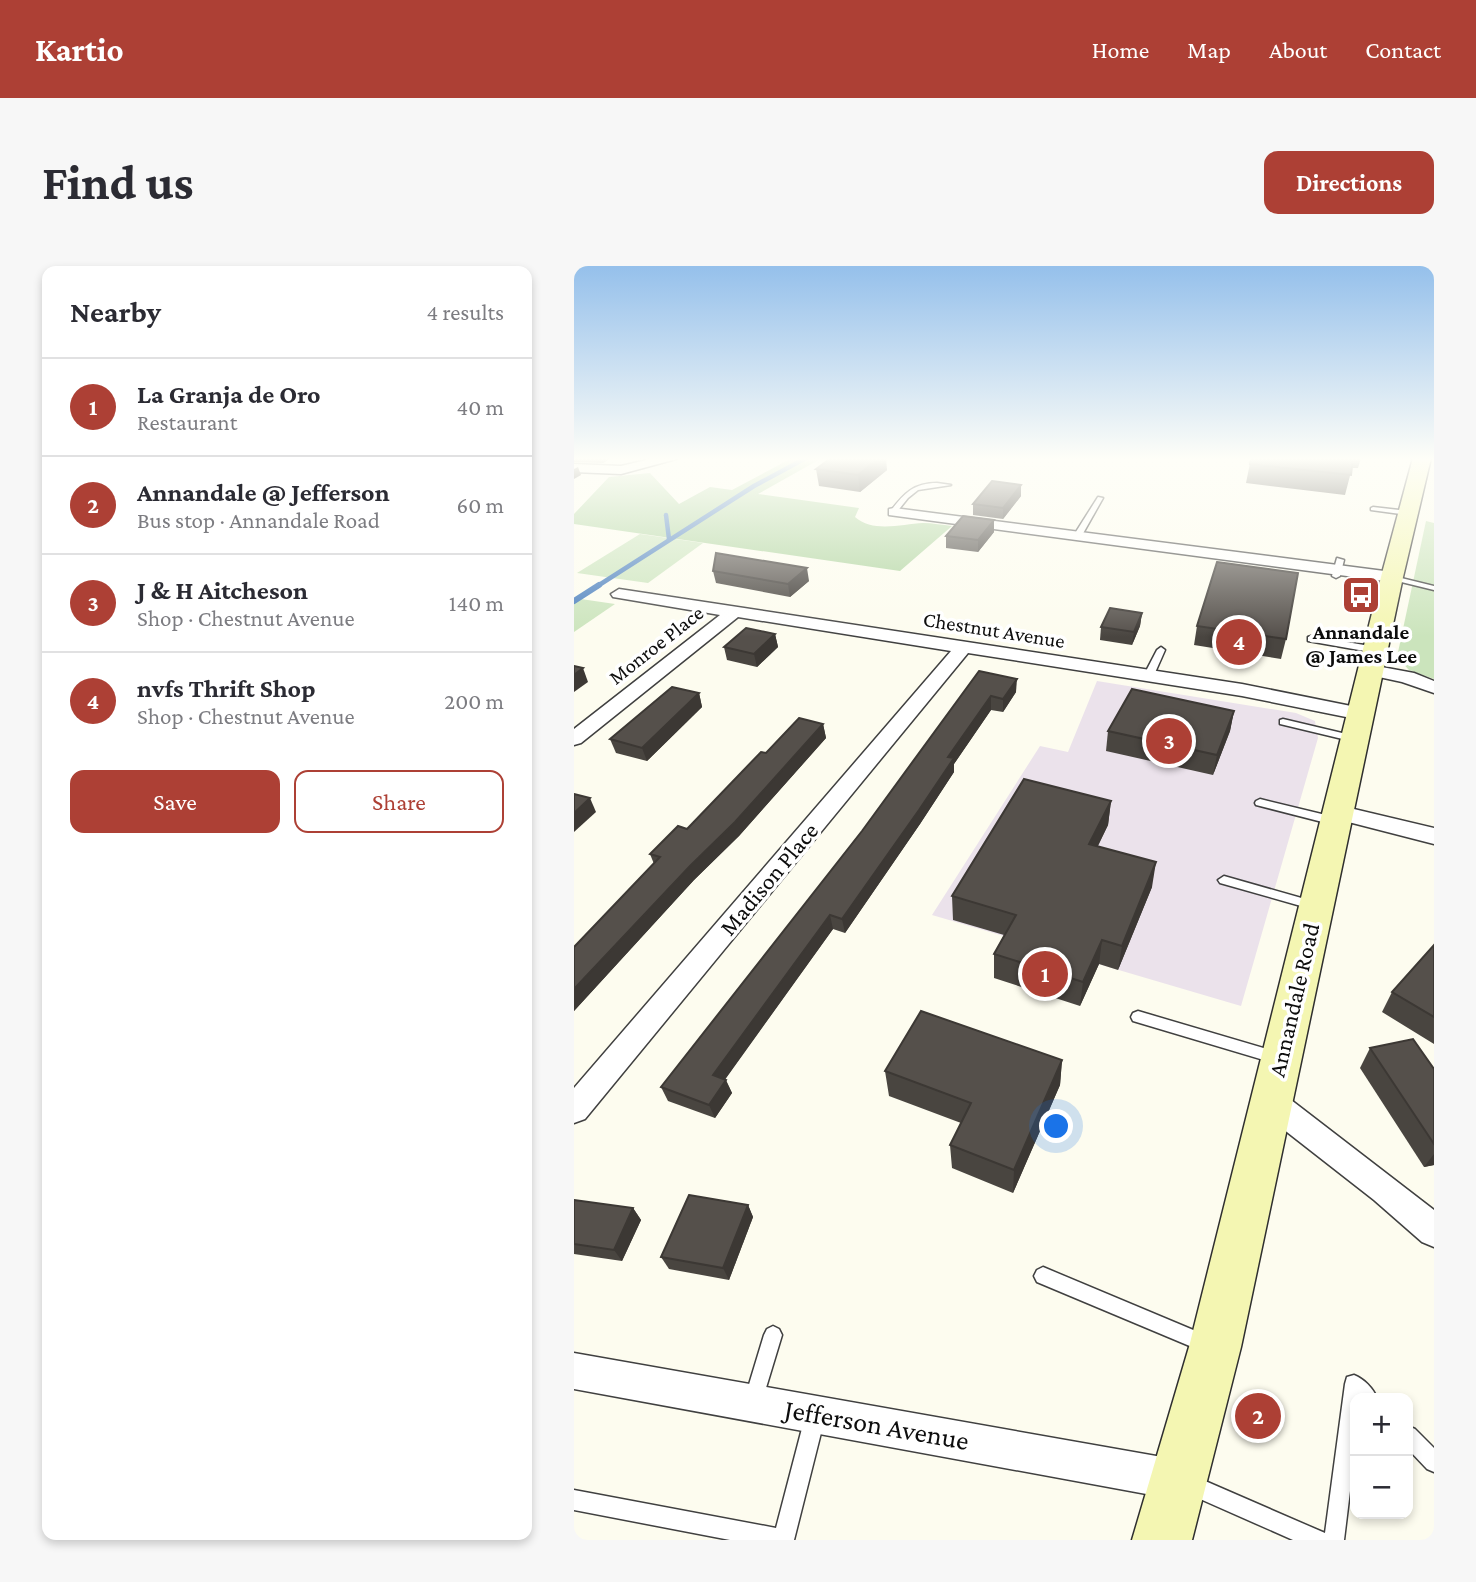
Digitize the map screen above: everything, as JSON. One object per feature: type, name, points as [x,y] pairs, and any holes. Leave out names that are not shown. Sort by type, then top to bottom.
[{"type":"main road","name":"Annandale Road","points":[[1162,1540],[1215,1347],[1374,660],[1392,577],[1390,517]]},
{"type":"street","points":[[969,517],[1203,555],[1392,577]]},
{"type":"street","name":"Chestnut Avenue","points":[[619,594],[1295,699],[1358,727]]},
{"type":"street","name":"Monroe Place","points":[[574,739],[734,612]]},
{"type":"street","name":"Madison Place","points":[[574,1110],[963,648]]},
{"type":"street","points":[[1374,660],[1434,687]]},
{"type":"street","points":[[1336,816],[1434,836]]},
{"type":"street","points":[[1271,1101],[1385,1189],[1434,1231]]},
{"type":"street","name":"Jefferson Avenue","points":[[574,1371],[1180,1480]]},
{"type":"lane","points":[[1078,535],[1088,517]]},
{"type":"lane","points":[[1392,577],[1434,582]]},
{"type":"lane","points":[[1392,577],[1434,588]]},
{"type":"lane","points":[[1311,639],[1374,660]]},
{"type":"lane","points":[[1149,675],[1161,650]]},
{"type":"lane","points":[[1283,722],[1358,727]]},
{"type":"lane","points":[[1260,803],[1336,816]]},
{"type":"lane","points":[[1224,880],[1316,906]]},
{"type":"lane","points":[[1138,1017],[1281,1059]]},
{"type":"lane","points":[[1043,1276],[1215,1347]]},
{"type":"lane","points":[[753,1402],[773,1335]]},
{"type":"lane","points":[[1353,1393],[1354,1384],[1363,1393]]},
{"type":"lane","points":[[574,1500],[784,1540],[816,1413]]},
{"type":"lane","points":[[1334,1540],[1350,1415]]},
{"type":"lane","points":[[1413,1441],[1434,1462]]},
{"type":"lane","points":[[1180,1480],[1317,1540]]},
{"type":"shaded area","points":[[1097,681],[1296,713],[1315,721],[1318,738],[1241,1006],[932,915],[1040,746],[1068,752]]},
{"type":"green space","points":[[574,517],[856,517],[870,525],[879,526],[923,523],[952,526],[900,571],[574,524]]},
{"type":"green space","points":[[1426,521],[1434,523],[1434,679],[1409,670],[1397,657]]},
{"type":"green space","points":[[640,534],[703,543],[648,583],[577,573]]},
{"type":"green space","points":[[574,598],[615,604],[574,632]]},
{"type":"building","points":[[962,517],[994,520],[978,540],[946,536]]},
{"type":"building","points":[[716,553],[807,568],[788,584],[713,571]]},
{"type":"building","points":[[1217,562],[1298,573],[1286,639],[1197,626]]},
{"type":"building","points":[[1110,608],[1142,613],[1134,632],[1101,627]]},
{"type":"building","points":[[746,628],[775,634],[754,654],[724,647]]},
{"type":"building","points":[[574,666],[583,668],[574,675]]},
{"type":"building","points":[[979,671],[1017,679],[1003,699],[991,696],[948,757],[954,758],[842,919],[830,915],[713,1075],[726,1080],[709,1105],[661,1087],[862,831]]},
{"type":"building","points":[[672,687],[699,693],[642,748],[610,739]]},
{"type":"building","points":[[1132,689],[1234,711],[1217,755],[1108,731]]},
{"type":"building","points":[[799,718],[823,724],[735,822],[574,989],[574,947],[660,857],[650,854],[678,826],[687,829],[761,752],[766,753]]},
{"type":"building","points":[[1024,779],[1111,801],[1089,844],[1156,862],[1122,946],[1102,940],[1083,982],[994,954],[1016,915],[952,896]]},
{"type":"building","points":[[574,794],[590,798],[574,813]]},
{"type":"building","points":[[1434,945],[1434,1017],[1392,992]]},
{"type":"building","points":[[921,1011],[1062,1060],[1014,1170],[950,1145],[971,1103],[885,1071]]},
{"type":"building","points":[[1413,1039],[1434,1069],[1434,1144],[1370,1048]]},
{"type":"building","points":[[689,1195],[748,1205],[723,1268],[661,1257]]},
{"type":"building","points":[[574,1200],[633,1208],[614,1250],[574,1244]]},
{"type":"waterway","points":[[666,517],[669,539]]},
{"type":"waterway","points":[[596,587],[705,517]]},
{"type":"waterway","points":[[574,601],[599,585]]},
{"type":"place","name":"Annandale @ James Lee","points":[[1361,595]]},
{"type":"place","name":"nvfs Thrift Shop","points":[[1239,642]]},
{"type":"place","name":"J & H Aitcheson","points":[[1169,741]]},
{"type":"place","name":"La Granja de Oro","points":[[1045,974]]},
{"type":"place","name":"Annandale @ Jefferson","points":[[1258,1416]]}]
